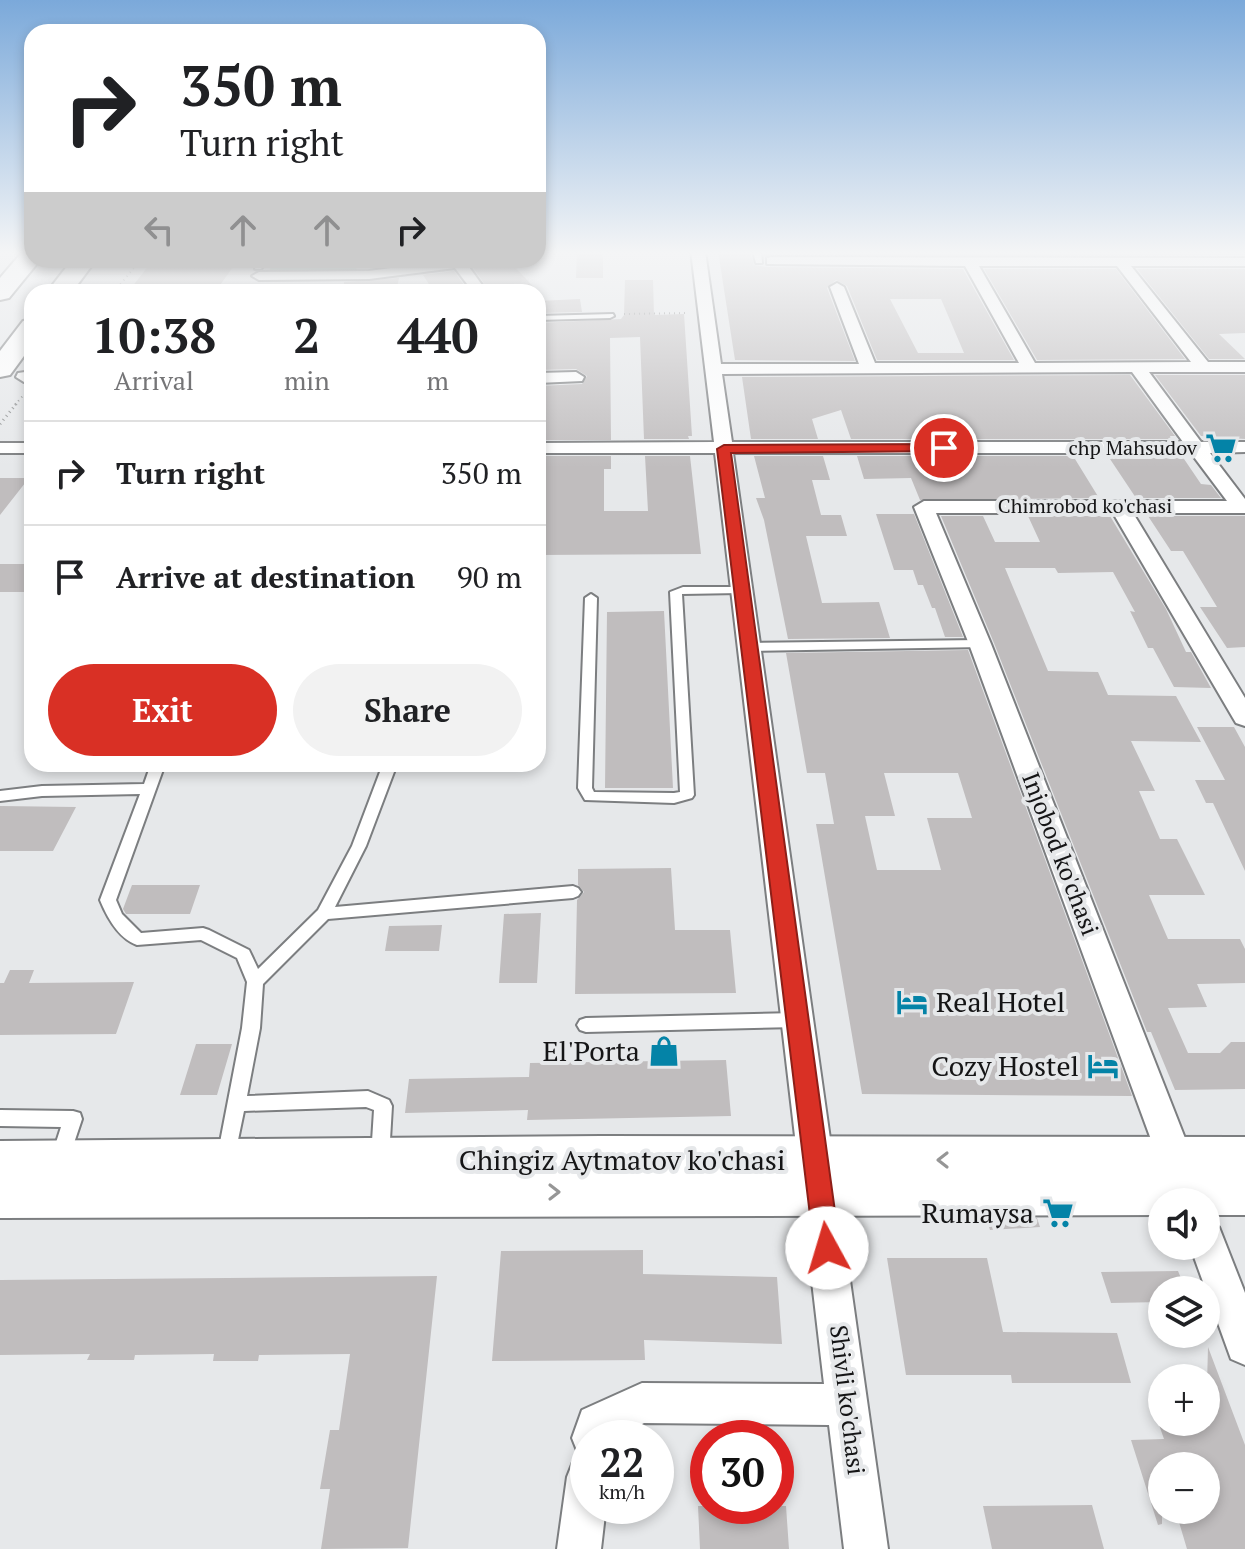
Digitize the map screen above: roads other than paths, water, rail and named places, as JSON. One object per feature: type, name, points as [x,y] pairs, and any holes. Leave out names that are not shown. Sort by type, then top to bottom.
[{"type":"highway","points":[[0,341],[14,323]]},
{"type":"highway","points":[[0,397],[24,375]]},
{"type":"main road","name":"Chingiz Aytmatov ko'chasi","points":[[1186,1184],[1245,1160]]},
{"type":"main road","name":"Chingiz Aytmatov ko'chasi","points":[[0,1164],[380,1161],[818,1176],[1186,1184],[1245,1191]]},
{"type":"main road","name":"Chingiz Aytmatov ko'chasi","points":[[0,1194],[818,1176]]},
{"type":"street","name":"Shivli ko'chasi","points":[[706,323],[866,1549]]},
{"type":"street","points":[[851,323],[869,369]]},
{"type":"street","points":[[1005,323],[1030,368]]},
{"type":"street","points":[[1169,323],[1204,368]]},
{"type":"street","points":[[711,369],[1245,367]]},
{"type":"street","points":[[1138,369],[1243,507]]},
{"type":"street","points":[[546,378],[576,377]]},
{"type":"street","points":[[546,448],[1245,447]]},
{"type":"street","points":[[0,448],[24,448]]},
{"type":"street","points":[[1119,506],[1245,718]]},
{"type":"street","name":"Chimrobod ko'chasi","points":[[924,507],[1243,507]]},
{"type":"street","name":"Injobod ko'chasi","points":[[924,507],[980,644],[1186,1184]]},
{"type":"street","points":[[1214,1260],[1245,1345]]},
{"type":"street","points":[[607,1420],[642,1403],[847,1405]]},
{"type":"street","points":[[579,1549],[582,1524]]},
{"type":"lane","points":[[591,598],[585,788],[590,797],[674,798],[687,795],[676,592],[740,590]]},
{"type":"lane","points":[[748,647],[980,644]]},
{"type":"lane","points":[[155,772],[108,900],[115,917],[137,939],[203,934],[243,954],[255,982],[251,1028],[226,1162]]},
{"type":"lane","points":[[255,982],[324,914],[359,846],[387,772]]},
{"type":"lane","points":[[0,796],[42,791],[149,789]]},
{"type":"lane","points":[[324,914],[573,892]]},
{"type":"lane","points":[[586,1025],[797,1020]]},
{"type":"lane","points":[[235,1104],[368,1099],[383,1106],[380,1161]]},
{"type":"lane","points":[[0,1118],[73,1119],[59,1163]]},
{"type":"place","name":"chp Mahsudov","points":[[1221,448]]},
{"type":"place","name":"Real Hotel","points":[[912,1002]]},
{"type":"place","name":"El'Porta","points":[[664,1051]]},
{"type":"place","name":"Cozy Hostel","points":[[1103,1066]]},
{"type":"place","name":"Rumaysa","points":[[1058,1213]]}]
